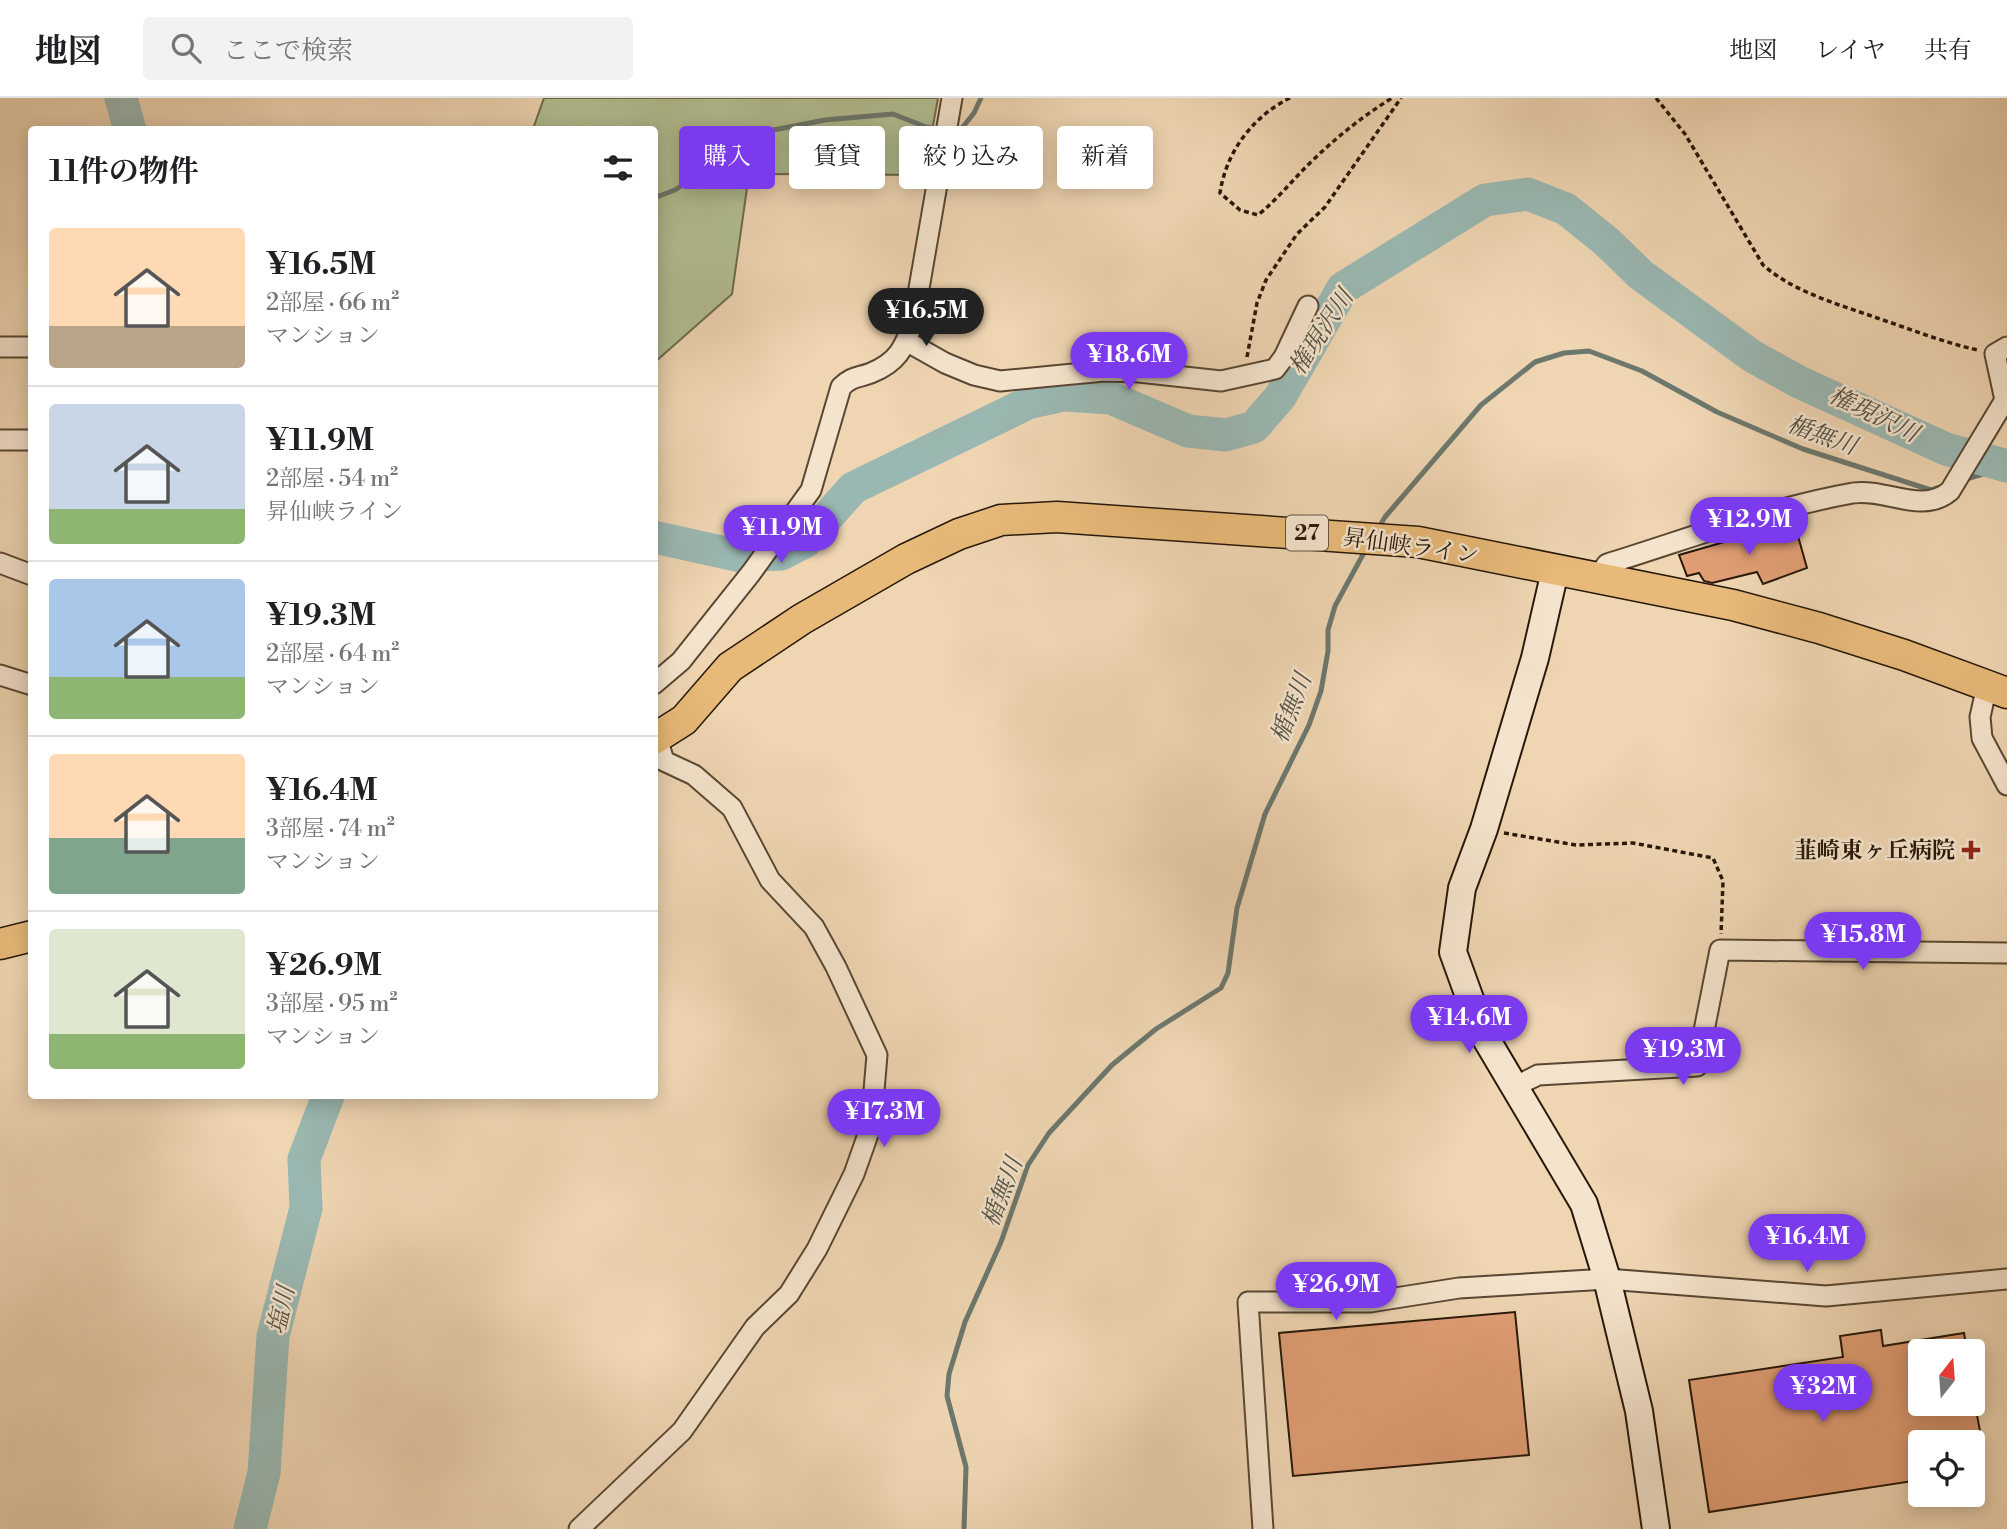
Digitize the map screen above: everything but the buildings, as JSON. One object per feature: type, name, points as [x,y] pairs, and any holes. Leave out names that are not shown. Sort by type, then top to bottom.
[{"type":"main road","name":"昇仙峡ライン","points":[[658,733],[684,720],[730,667],[802,619],[906,559],[958,534],[1001,520],[1057,517],[1418,542],[1733,605],[1904,655],[1997,690]]},
{"type":"main road","points":[[0,944],[28,937]]},
{"type":"street","points":[[658,681],[681,661],[751,573],[811,490],[841,387],[849,379],[872,373],[893,361],[904,349],[913,323],[952,98]]},
{"type":"street","points":[[906,341],[954,367],[974,375],[1000,380],[1029,380],[1104,371],[1221,381],[1275,369],[1284,357],[1308,306]]},
{"type":"street","points":[[0,347],[28,347]]},
{"type":"street","points":[[1598,577],[1607,564],[1821,500],[1856,493],[1887,494],[1918,502],[1940,499],[1950,491],[2006,400],[2001,350]]},
{"type":"street","points":[[0,440],[28,440]]},
{"type":"street","points":[[0,563],[28,574]]},
{"type":"street","points":[[1555,571],[1535,658],[1485,830],[1462,888],[1453,952],[1482,1032],[1584,1204],[1607,1279],[1639,1411],[1656,1529]]},
{"type":"street","points":[[0,675],[28,684]]},
{"type":"street","points":[[1997,690],[1980,718],[1982,738],[2007,785]]},
{"type":"street","points":[[579,1529],[682,1431],[755,1327],[789,1294],[817,1249],[855,1174],[871,1126],[877,1055],[814,927],[769,880],[732,808],[694,775],[664,761],[658,741]]},
{"type":"street","points":[[1516,1086],[1538,1075],[1697,1066],[1720,950],[2007,953]]},
{"type":"street","points":[[1263,1529],[1248,1302],[1370,1302],[1459,1289],[1607,1279],[1826,1296],[2007,1279]]},
{"type":"path","points":[[1290,98],[1255,122],[1231,154],[1222,177],[1220,193],[1240,210],[1258,215],[1275,201],[1312,160],[1360,117],[1392,98]]},
{"type":"path","points":[[1245,376],[1257,303],[1266,280],[1297,234],[1325,207],[1401,98]]},
{"type":"path","points":[[1656,98],[1685,134],[1763,265],[1778,278],[1830,301],[1955,345],[2001,350]]},
{"type":"path","points":[[1485,830],[1576,845],[1633,843],[1713,858],[1724,881],[1720,950]]},
{"type":"green space","points":[[544,98],[938,98],[933,126],[899,126],[899,175],[885,175],[885,126],[789,126],[789,174],[775,174],[775,126],[679,126],[679,189],[747,189],[732,294],[658,359],[658,126],[534,126]]},
{"type":"waterway","name":"塩川","points":[[121,98],[129,126]]},
{"type":"waterway","points":[[658,196],[675,190],[763,132],[825,120],[893,114],[926,127],[954,132],[962,128],[974,113],[981,98]]},
{"type":"waterway","name":"権現沢川","points":[[658,538],[740,556],[781,554],[806,541],[853,488],[1028,403],[1064,395],[1111,398],[1188,431],[1226,435],[1254,427],[1280,397],[1343,288],[1485,200],[1528,194],[1566,209],[1607,242],[1641,275],[1752,356],[1799,382],[1946,449],[2007,466]]},
{"type":"waterway","name":"楯無川","points":[[1378,529],[1385,517],[1481,405],[1535,362],[1564,353],[1589,351],[1642,371],[1717,412],[1803,449],[1931,490],[1944,486]]},
{"type":"waterway","name":"楯無川","points":[[1963,480],[2006,467]]},
{"type":"waterway","name":"楯無川","points":[[964,1529],[966,1467],[947,1396],[949,1374],[965,1322],[1001,1242],[1028,1165],[1049,1133],[1112,1065],[1156,1029],[1221,988],[1228,973],[1237,908],[1265,814],[1309,725],[1321,691],[1328,651],[1328,630],[1335,606],[1366,549]]},
{"type":"waterway","name":"塩川","points":[[250,1529],[264,1473],[273,1336],[306,1208],[304,1159],[327,1099]]},
{"type":"place","name":"韮崎東ヶ丘病院","points":[[1971,850]]}]
